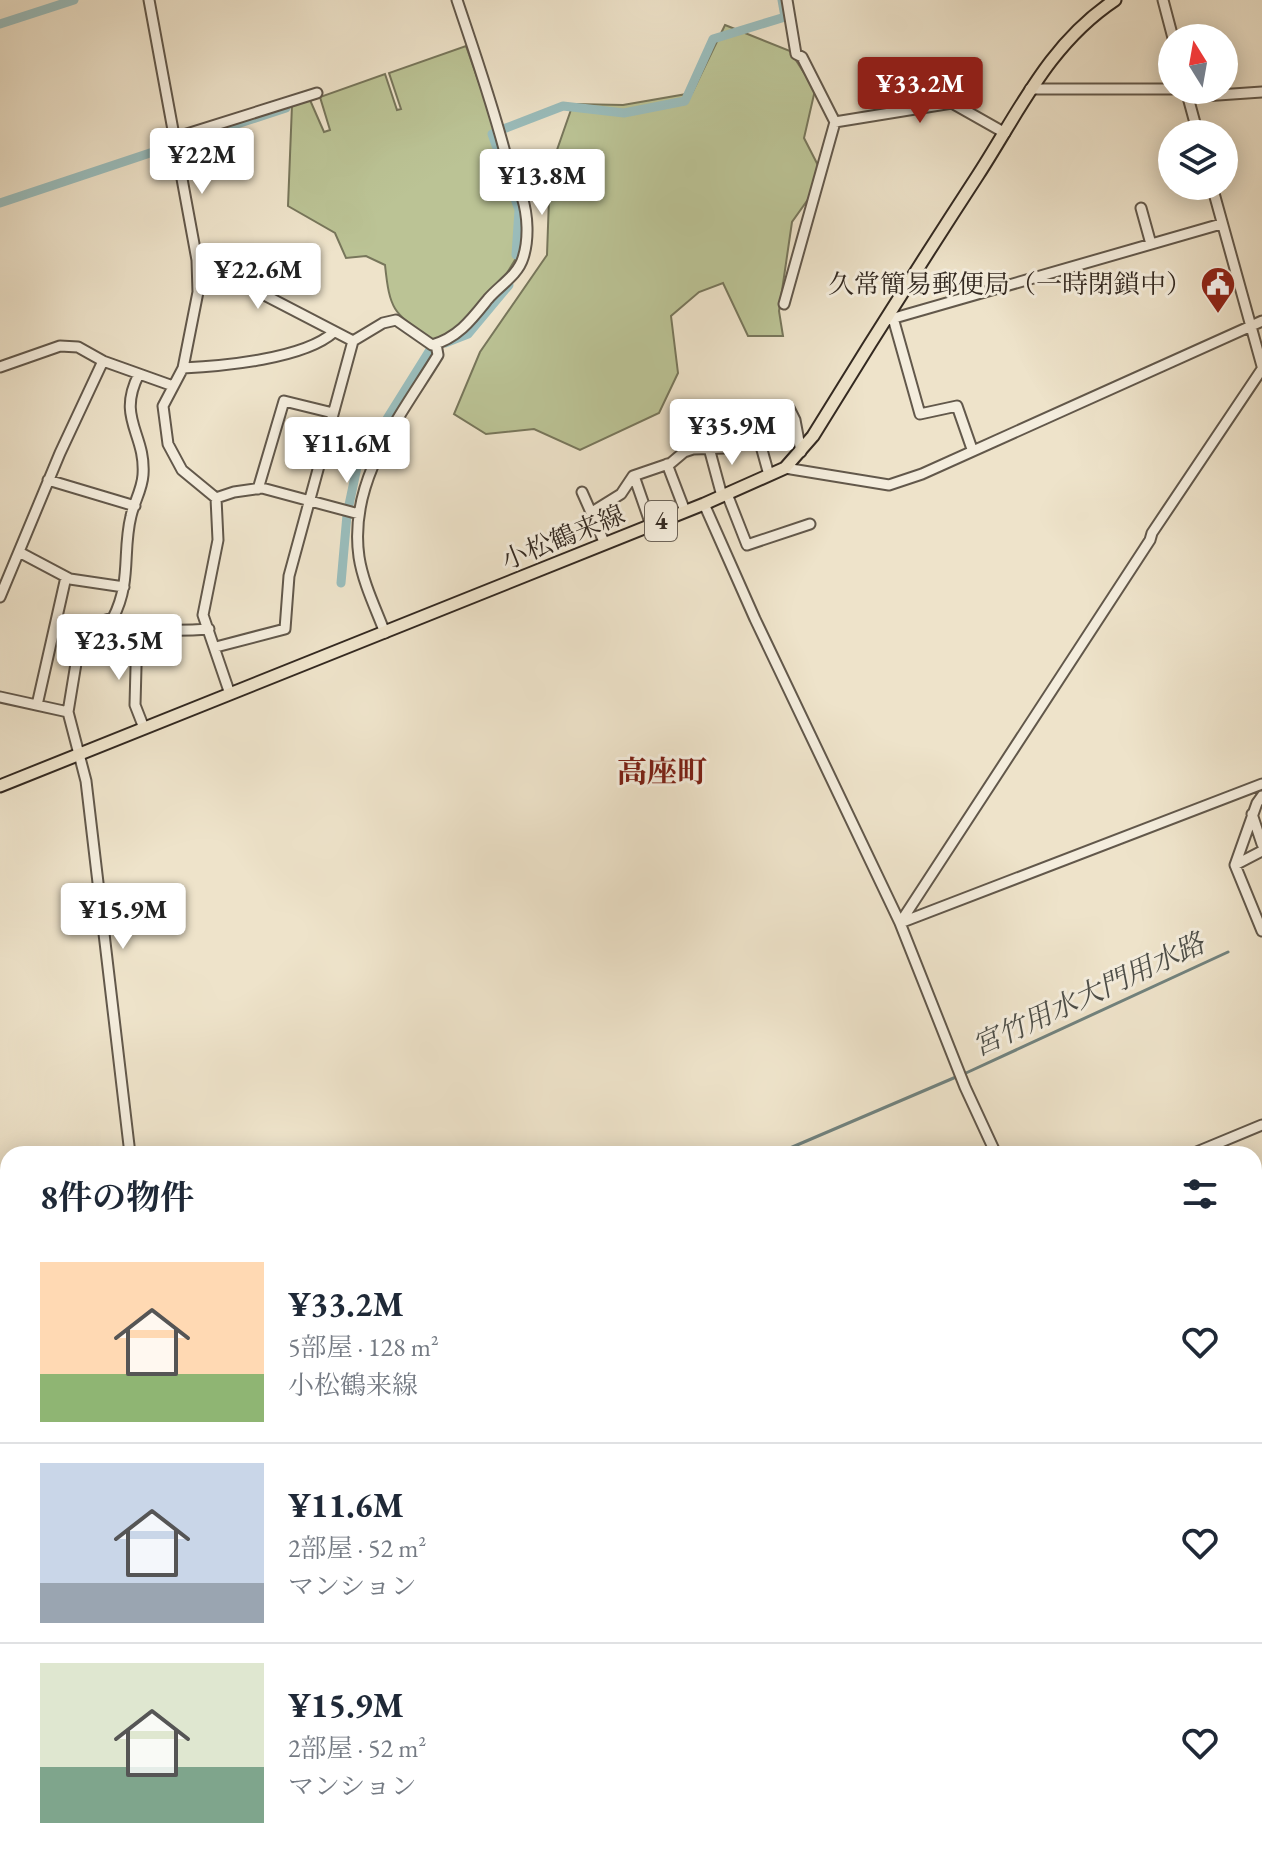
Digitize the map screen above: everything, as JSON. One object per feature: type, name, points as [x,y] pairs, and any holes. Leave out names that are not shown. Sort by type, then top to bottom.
[{"type":"main road","name":"小松鶴来線","points":[[0,786],[704,504],[785,468],[801,452],[888,319],[1039,74],[1091,16],[1115,0]]},
{"type":"street","points":[[149,0],[197,260],[198,292],[183,368],[163,406],[168,444],[182,470],[216,498],[218,540],[203,615],[230,694]]},
{"type":"street","points":[[216,647],[285,629],[289,576],[353,341],[383,323],[396,320],[432,345],[436,344],[463,329],[505,280],[515,273],[523,257],[526,234],[522,198],[508,167],[503,136],[457,0]]},
{"type":"street","points":[[784,304],[835,122],[802,57],[796,54],[787,0]]},
{"type":"street","points":[[1163,0],[1169,24]]},
{"type":"street","points":[[1030,89],[1158,89]]},
{"type":"street","points":[[1238,93],[1262,92]]},
{"type":"street","points":[[174,138],[317,93]]},
{"type":"street","points":[[835,122],[952,103],[1005,133]]},
{"type":"street","points":[[900,923],[1262,367],[1215,200]]},
{"type":"street","points":[[1141,208],[1151,244]]},
{"type":"street","points":[[972,449],[957,406],[920,414],[888,319],[1221,224]]},
{"type":"street","points":[[197,260],[353,341]]},
{"type":"street","points":[[785,468],[889,485],[922,474],[1262,321]]},
{"type":"street","points":[[183,368],[219,366],[301,350],[323,342],[334,332]]},
{"type":"street","points":[[385,633],[359,558],[361,494],[376,455],[438,355],[436,344]]},
{"type":"street","points":[[0,367],[60,346],[78,347],[103,361],[173,386]]},
{"type":"street","points":[[0,597],[48,480],[103,361]]},
{"type":"street","points":[[129,1146],[86,781],[68,712],[82,627],[113,618],[122,599],[131,517],[143,476],[143,455],[131,419],[130,391],[139,374]]},
{"type":"street","points":[[258,489],[284,401],[333,413]]},
{"type":"street","points":[[592,512],[621,494],[634,476],[667,464],[684,452],[725,448],[759,439],[763,435],[761,422],[789,408],[795,420],[801,452]]},
{"type":"street","points":[[759,439],[769,475]]},
{"type":"street","points":[[709,448],[724,495],[747,545],[810,524]]},
{"type":"street","points":[[667,464],[685,511]]},
{"type":"street","points":[[634,476],[651,525]]},
{"type":"street","points":[[48,480],[135,506]]},
{"type":"street","points":[[216,498],[258,489],[359,514]]},
{"type":"street","points":[[582,492],[605,544]]},
{"type":"street","points":[[704,504],[755,619],[900,923],[965,1087],[992,1146]]},
{"type":"street","points":[[19,552],[66,577],[124,587]]},
{"type":"street","points":[[37,705],[66,577]]},
{"type":"street","points":[[97,623],[137,629],[209,629]]},
{"type":"street","points":[[137,629],[138,665],[134,691],[135,705],[144,728]]},
{"type":"street","points":[[0,697],[68,712]]},
{"type":"street","points":[[900,923],[1262,784]]},
{"type":"street","points":[[1262,796],[1252,814],[1235,865],[1262,931]]},
{"type":"street","points":[[1252,814],[1262,844]]},
{"type":"street","points":[[1235,865],[1262,851]]},
{"type":"street","points":[[1211,1146],[1262,1125]]},
{"type":"green space","points":[[725,25],[790,51],[815,90],[804,138],[824,177],[792,222],[779,311],[783,336],[748,336],[723,283],[699,292],[671,316],[678,373],[659,413],[580,450],[534,429],[486,434],[454,414],[480,352],[547,255],[550,170],[573,104],[623,105],[692,93]]},
{"type":"green space","points":[[466,46],[502,148],[521,219],[521,241],[518,255],[504,278],[455,332],[433,340],[396,310],[389,293],[385,265],[366,256],[346,258],[335,233],[288,206],[292,105],[310,100],[324,132],[330,130],[320,97],[385,74],[397,110],[401,109],[389,73]]},
{"type":"waterway","points":[[0,24],[74,0]]},
{"type":"waterway","points":[[506,128],[563,106],[624,113],[685,101],[713,39],[785,17],[782,0]]},
{"type":"waterway","points":[[185,141],[286,108]]},
{"type":"waterway","points":[[492,134],[519,210],[516,255]]},
{"type":"waterway","points":[[0,203],[168,147]]},
{"type":"waterway","points":[[445,343],[468,334],[509,285]]},
{"type":"waterway","points":[[349,505],[357,467],[430,350]]},
{"type":"waterway","points":[[341,583],[347,515]]},
{"type":"waterway","name":"宮竹用水大門用水路","points":[[966,1073],[1228,952]]},
{"type":"waterway","name":"宮竹用水大門用水路","points":[[795,1146],[956,1077]]},
{"type":"place","name":"久常簡易郵便局（一時閉鎖中）","points":[[1218,315]]},
{"type":"district","name":"高座町","points":[[662,772]]}]
